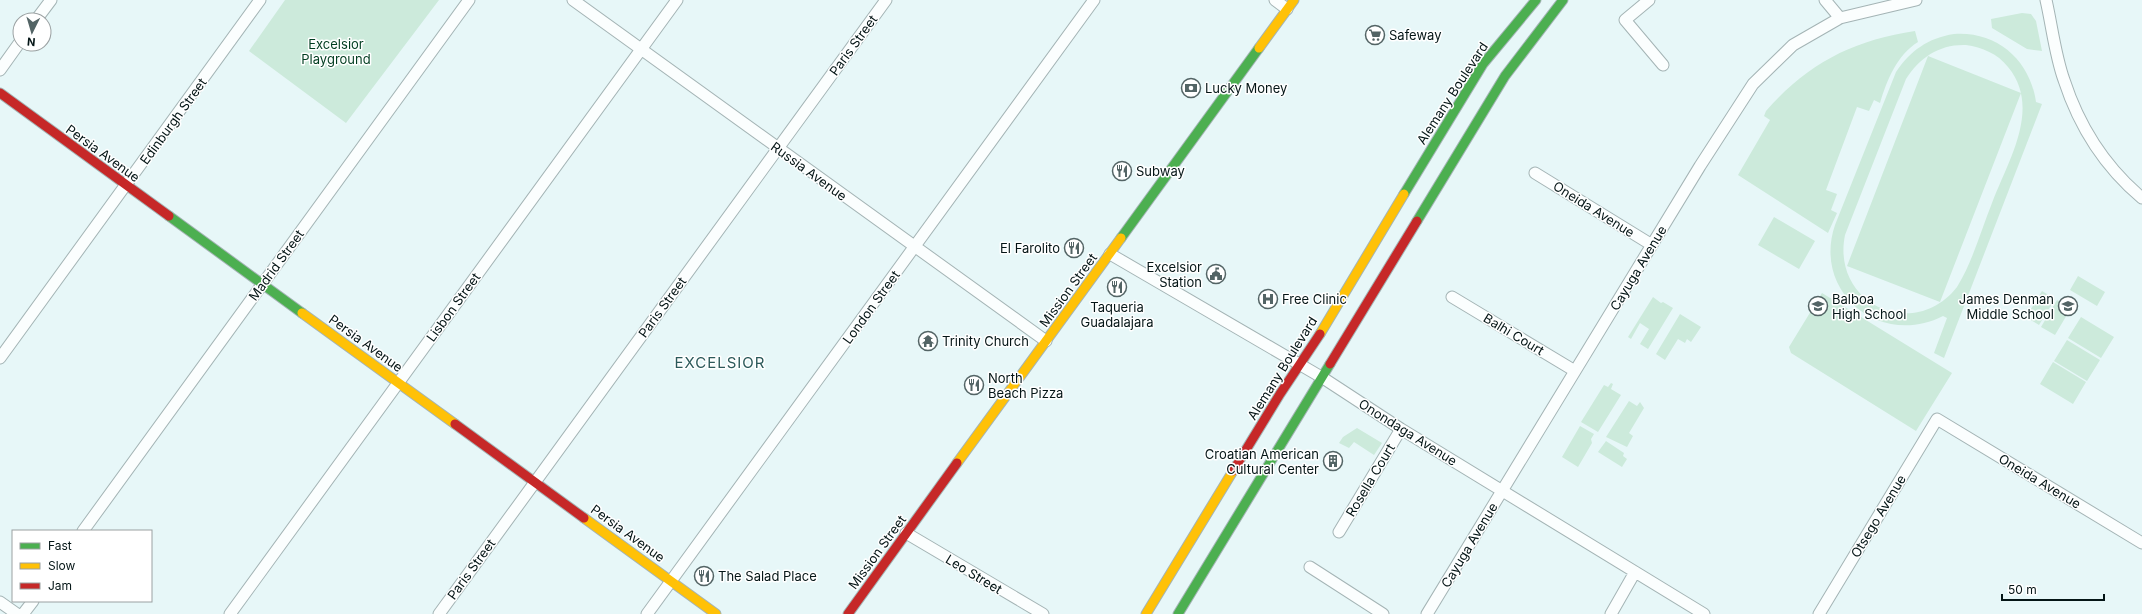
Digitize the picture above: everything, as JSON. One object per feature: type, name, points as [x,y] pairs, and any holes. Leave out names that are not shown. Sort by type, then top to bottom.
[{"type":"main road","name":"Alemany Boulevard","points":[[1146,614],[1280,394],[1301,365],[1482,64],[1536,0]]},
{"type":"main road","points":[[1178,614],[1302,409],[1323,378],[1409,232],[1505,76],[1563,0]]},
{"type":"main road","name":"Mission Street","points":[[848,614],[1291,4]]},
{"type":"main road","name":"Persia Avenue","points":[[0,93],[716,614]]},
{"type":"street","points":[[42,12],[50,0]]},
{"type":"street","name":"Edinburgh Street","points":[[0,358],[260,0]]},
{"type":"street","name":"Madrid Street","points":[[85,530],[469,0]]},
{"type":"street","name":"Russia Avenue","points":[[573,0],[1046,341]]},
{"type":"street","name":"Lisbon Street","points":[[230,614],[677,0]]},
{"type":"street","name":"Paris Street","points":[[439,614],[534,481],[886,0]]},
{"type":"street","name":"London Street","points":[[647,614],[1094,0]]},
{"type":"street","points":[[1275,0],[1291,4]]},
{"type":"street","points":[[1649,0],[1625,20],[1663,65]]},
{"type":"street","points":[[1825,0],[1840,18]]},
{"type":"street","name":"Cayuga Avenue","points":[[1427,614],[1752,84],[1793,45],[1840,18],[1916,0]]},
{"type":"street","points":[[2046,0],[2063,80],[2088,136],[2126,184],[2142,198]]},
{"type":"street","points":[[0,70],[13,52]]},
{"type":"street","name":"Oneida Avenue","points":[[1535,173],[1652,245]]},
{"type":"street","name":"Onondaga Avenue","points":[[1110,254],[1323,378],[1401,429],[1704,614]]},
{"type":"street","name":"Balhi Court","points":[[1452,297],[1575,371]]},
{"type":"street","name":"Oneida Avenue","points":[[1937,418],[2142,543]]},
{"type":"street","name":"Otsego Avenue","points":[[1820,614],[1937,418]]},
{"type":"street","name":"Rosella Court","points":[[1339,532],[1401,429]]},
{"type":"street","name":"Leo Street","points":[[906,533],[1043,614]]},
{"type":"street","points":[[1310,567],[1383,614]]},
{"type":"street","points":[[1611,614],[1636,572]]},
{"type":"street","points":[[0,602],[17,614]]},
{"type":"street","points":[[23,614],[32,602]]},
{"type":"green space","name":"Excelsior Playground","points":[[285,0],[439,0],[346,123],[249,51]]},
{"type":"green space","points":[[2022,13],[2031,14],[2036,21],[2042,51],[2027,49],[1992,28],[1991,19]]},
{"type":"green space","points":[[1915,31],[1918,42],[1904,54],[1894,69],[1880,103],[1874,100],[1869,111],[1857,107],[1826,190],[1837,194],[1831,210],[1837,213],[1828,233],[1738,175],[1770,120],[1764,116],[1766,111],[1798,80],[1815,67],[1851,48],[1892,35]]},
{"type":"green space","points":[[1954,34],[1970,34],[1984,37],[2009,51],[2019,61],[2027,73],[2033,87],[2036,102],[2042,104],[1944,358],[1934,353],[1947,318],[1943,316],[1920,324],[1897,325],[1876,319],[1857,308],[1843,292],[1833,272],[1830,250],[1835,225],[1896,72],[1907,58],[1920,47],[1928,42]],"holes":[[[1957,45],[1972,46],[1984,49],[2004,62],[2018,83],[2022,100],[2022,117],[2019,135],[1972,256],[1957,287],[1939,303],[1919,312],[1899,313],[1880,308],[1863,296],[1851,280],[1844,259],[1845,235],[1906,79],[1918,64],[1932,53]]]},
{"type":"green space","points":[[1928,56],[2021,93],[1940,302],[1847,266]]},
{"type":"green space","points":[[1774,217],[1815,241],[1799,269],[1758,245]]},
{"type":"green space","points":[[2078,276],[2105,292],[2097,306],[2070,290]]},
{"type":"green space","points":[[2042,291],[2055,299],[2039,325],[2026,317]]},
{"type":"green space","points":[[1822,293],[1952,373],[1916,431],[1791,353],[1789,347]]},
{"type":"green space","points":[[1653,297],[1661,303],[1663,302],[1673,308],[1648,349],[1640,344],[1649,329],[1640,323],[1631,339],[1628,337]]},
{"type":"green space","points":[[2057,300],[2071,308],[2055,335],[2041,327]]},
{"type":"green space","points":[[1680,314],[1701,327],[1691,342],[1687,339],[1685,343],[1678,339],[1665,360],[1656,354]]},
{"type":"green space","points":[[2081,317],[2114,337],[2101,358],[2068,338]]},
{"type":"green space","points":[[2067,340],[2100,360],[2087,381],[2054,361]]},
{"type":"green space","points":[[2053,362],[2086,382],[2073,404],[2040,384]]},
{"type":"green space","points":[[1611,383],[1613,384],[1611,389],[1621,395],[1598,432],[1581,422],[1604,385],[1608,387]]},
{"type":"green space","points":[[1629,401],[1637,406],[1640,402],[1644,408],[1629,433],[1633,436],[1627,447],[1606,437]]},
{"type":"green space","points":[[1580,426],[1594,434],[1591,439],[1592,443],[1578,467],[1562,457]]},
{"type":"green space","points":[[1357,428],[1382,443],[1374,455],[1354,442],[1349,448],[1339,443],[1343,437]]},
{"type":"green space","points":[[1606,441],[1624,453],[1623,456],[1627,459],[1622,467],[1598,452]]},
{"type":"traffic: fast","points":[[1404,194],[1483,64],[1536,0]]},
{"type":"traffic: fast","points":[[1417,221],[1505,76],[1563,0]]},
{"type":"traffic: fast","points":[[1121,238],[1259,48]]},
{"type":"traffic: fast","points":[[169,216],[302,313]]},
{"type":"traffic: fast","points":[[1178,614],[1330,364]]},
{"type":"traffic: slow","points":[[1259,48],[1294,0]]},
{"type":"traffic: slow","points":[[1320,334],[1404,194]]},
{"type":"traffic: slow","points":[[957,463],[1121,238]]},
{"type":"traffic: slow","points":[[302,313],[455,424]]},
{"type":"traffic: slow","points":[[1146,614],[1233,471]]},
{"type":"traffic: slow","points":[[584,518],[716,614]]},
{"type":"traffic: jam","points":[[0,93],[169,216]]},
{"type":"traffic: jam","points":[[1330,364],[1417,221]]},
{"type":"traffic: jam","points":[[1233,471],[1280,394],[1320,334]]},
{"type":"traffic: jam","points":[[455,424],[584,518]]},
{"type":"traffic: jam","points":[[848,614],[957,463]]},
{"type":"place","name":"Safeway","points":[[1375,35]]},
{"type":"place","name":"Lucky Money","points":[[1191,88]]},
{"type":"place","name":"Subway","points":[[1122,171]]},
{"type":"place","name":"El Farolito","points":[[1074,248]]},
{"type":"place","name":"Excelsior Station","points":[[1216,274]]},
{"type":"place","name":"Taqueria Guadalajara","points":[[1117,287]]},
{"type":"place","name":"Free Clinic","points":[[1268,299]]},
{"type":"place","name":"Balboa High School","points":[[1818,306]]},
{"type":"place","name":"James Denman Middle School","points":[[2068,306]]},
{"type":"place","name":"Trinity Church","points":[[928,341]]},
{"type":"place","name":"North Beach Pizza","points":[[974,385]]},
{"type":"place","name":"Croatian American Cultural Center","points":[[1333,461]]},
{"type":"place","name":"The Salad Place","points":[[704,576]]},
{"type":"district","name":"EXCELSIOR","points":[[720,362]]}]
